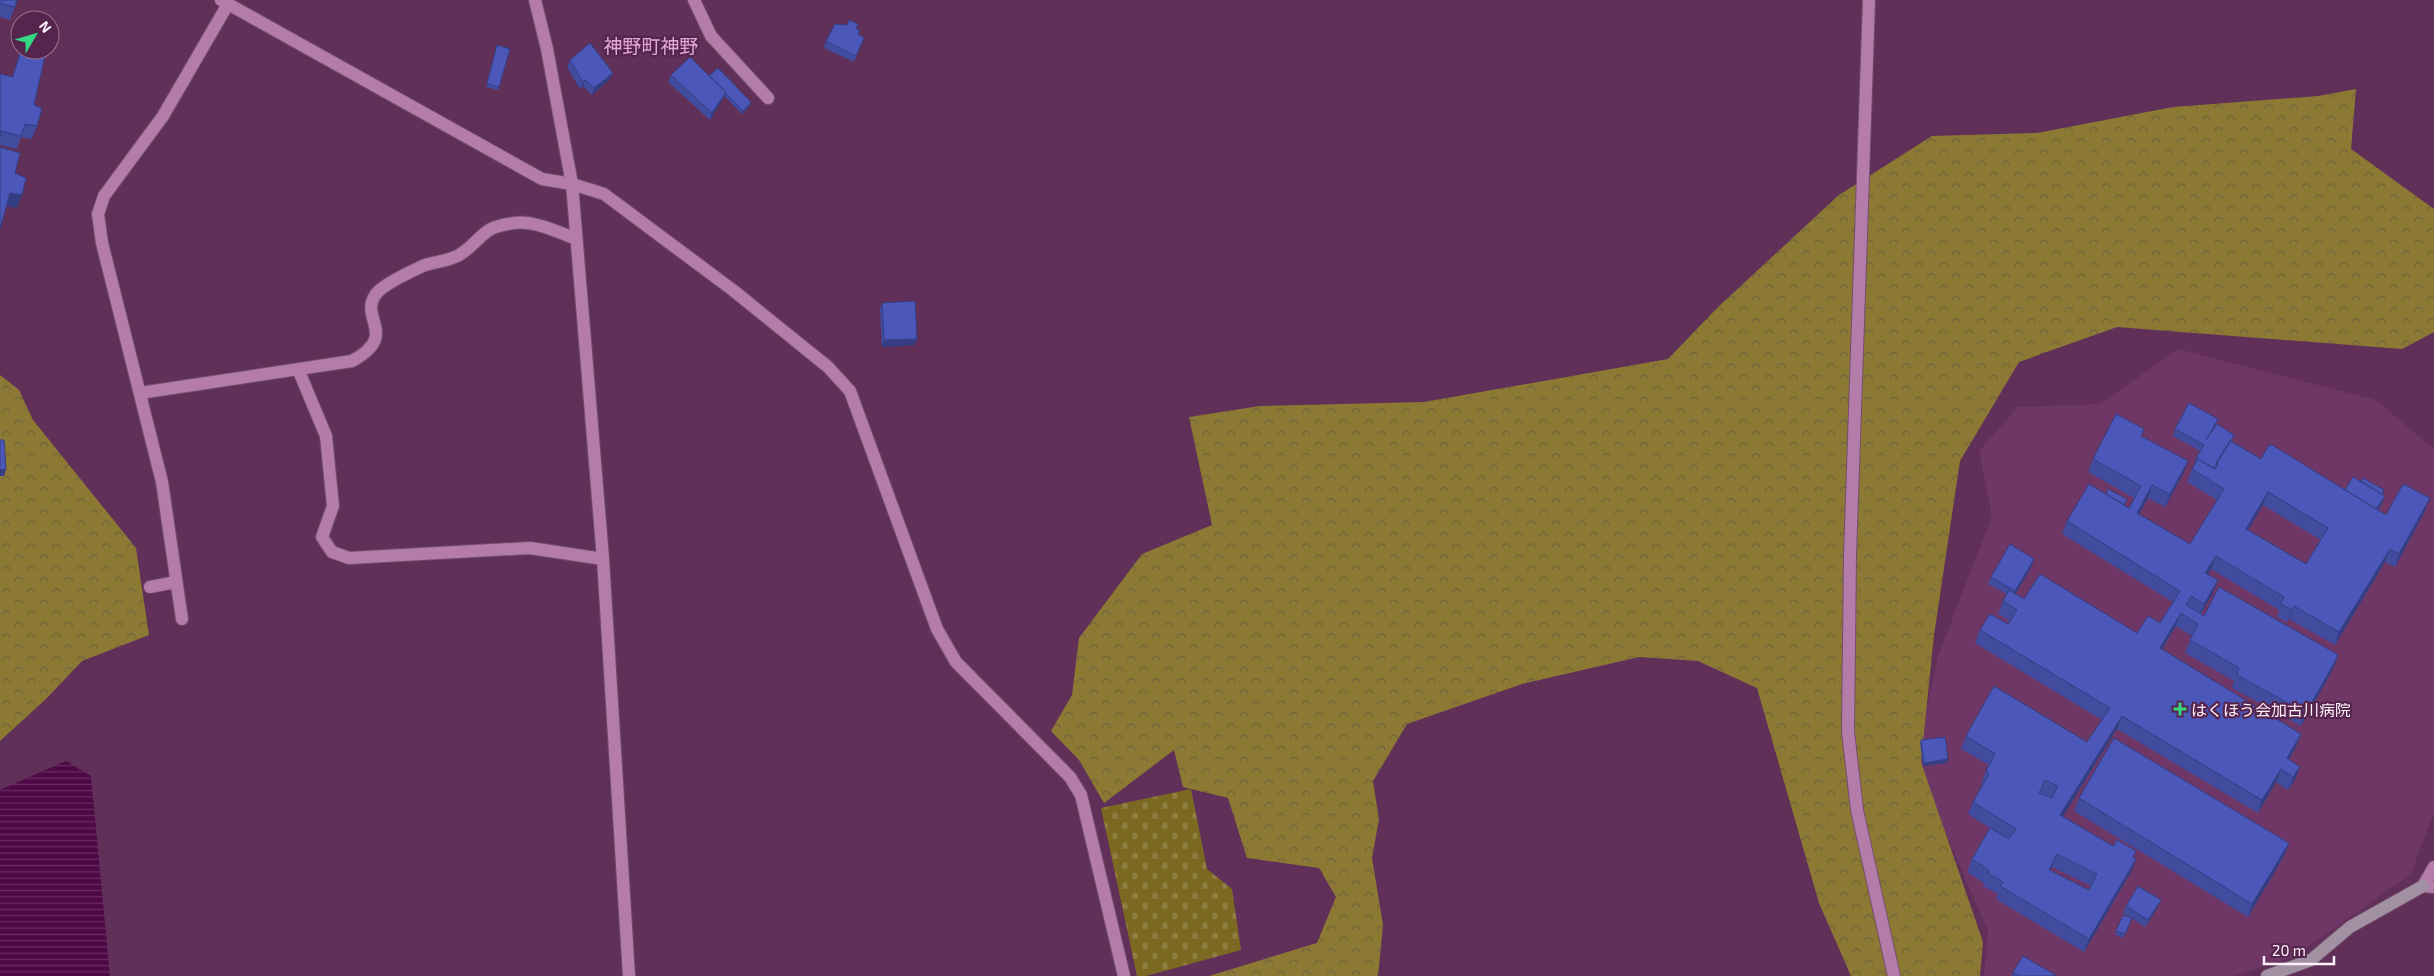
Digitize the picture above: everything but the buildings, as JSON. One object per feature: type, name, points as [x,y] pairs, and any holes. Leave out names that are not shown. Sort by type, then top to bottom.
[{"type":"street","points":[[535,0],[547,48],[572,184],[603,560],[629,976]]},
{"type":"street","points":[[694,0],[711,36],[768,98]]},
{"type":"street","points":[[1869,0],[1850,556],[1848,731],[1857,810],[1894,976]]},
{"type":"street","points":[[182,619],[162,482],[102,243],[98,214],[104,196],[163,116],[225,2],[542,180],[572,184],[604,194],[734,291],[828,367],[850,391],[947,649],[956,662],[1070,777],[1081,794],[1124,976]]},
{"type":"street","points":[[140,393],[352,361],[364,355],[374,345],[377,328],[371,309],[375,294],[386,285],[425,265],[456,257],[491,229],[516,223],[549,228],[576,239]]},
{"type":"street","points":[[298,369],[326,436],[333,506],[322,536],[332,552],[349,558],[530,548],[603,560]]},
{"type":"street","points":[[150,587],[176,582]]},
{"type":"street","points":[[2267,976],[2311,960],[2350,928],[2428,887],[2434,866]]},
{"type":"shaded area","name":"はくほう会加古川病院","points":[[2178,349],[2376,400],[2434,449],[2434,812],[2411,874],[2293,957],[2234,976],[1984,976],[1988,931],[1915,762],[1938,656],[1992,516],[1979,451],[2018,407],[2100,404]]},
{"type":"shaded area","points":[[66,761],[91,776],[110,976],[0,976],[0,790]]},
{"type":"green space","points":[[2356,89],[2351,149],[2434,209],[2434,332],[2402,349],[2117,327],[2019,362],[1960,461],[1934,635],[1921,762],[1983,942],[1980,976],[1851,976],[1819,903],[1757,688],[1698,661],[1639,657],[1522,684],[1407,724],[1373,781],[1379,819],[1372,858],[1383,925],[1378,976],[1209,976],[1317,943],[1336,897],[1319,868],[1247,858],[1228,798],[1183,787],[1174,750],[1104,803],[1079,760],[1051,731],[1072,695],[1079,638],[1142,554],[1212,525],[1189,417],[1260,406],[1424,402],[1668,359],[1718,307],[1839,195],[1932,136],[2037,133],[2173,107],[2318,96]]},
{"type":"green space","points":[[0,375],[19,390],[33,420],[136,548],[149,635],[82,661],[47,698],[0,741]]},
{"type":"green space","points":[[1191,789],[1207,869],[1232,889],[1241,950],[1146,976],[1137,976],[1101,808]]},
{"type":"place","name":"はくほう会加古川病院","points":[[2180,709]]},
{"type":"district","name":"神野町神野","points":[[651,45]]}]
